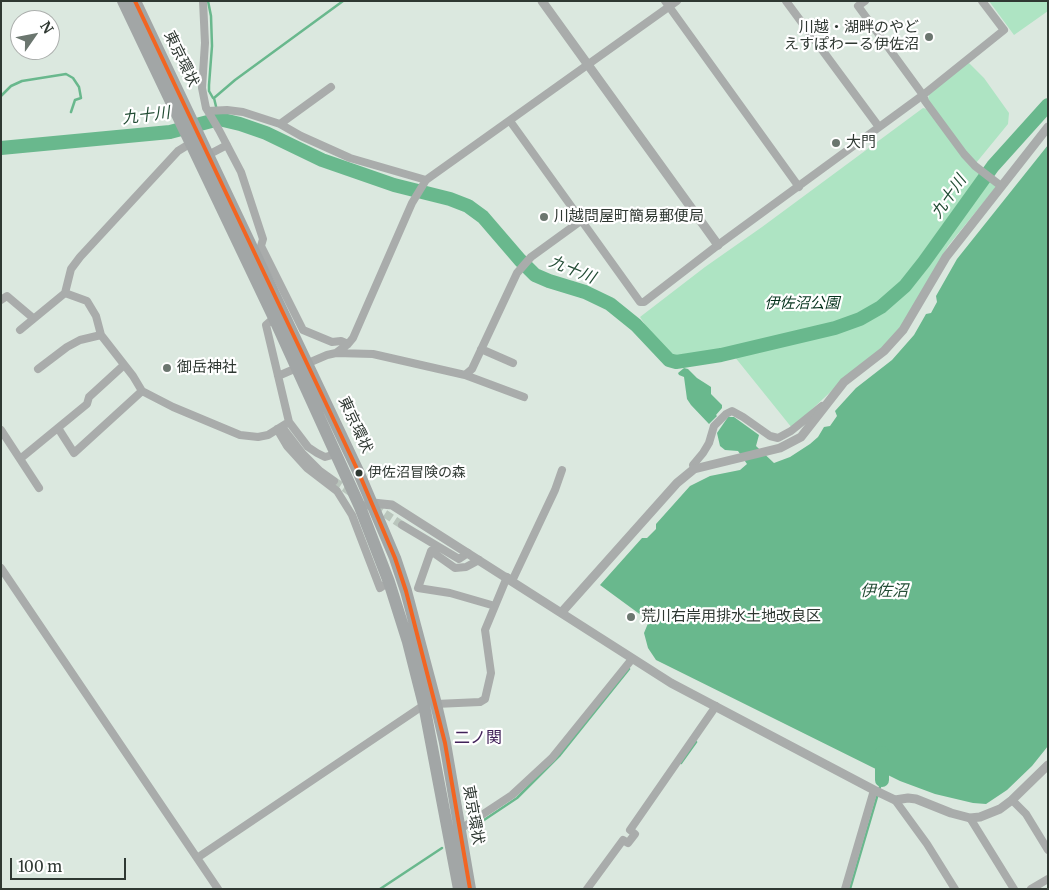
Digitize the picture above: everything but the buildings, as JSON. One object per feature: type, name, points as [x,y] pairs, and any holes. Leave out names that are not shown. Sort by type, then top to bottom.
[{"type":"highway","name":"東京環状","points":[[123,1],[258,250],[336,454],[360,507],[389,582],[408,642],[445,743],[470,889]]},
{"type":"highway","name":"東京環状","points":[[135,1],[186,118],[191,143],[274,318],[302,366],[373,503],[395,558],[406,592],[430,704],[458,889]]},
{"type":"street","points":[[203,1],[205,43],[202,88],[207,110],[241,172],[263,239],[258,250],[303,330],[332,342],[341,341],[348,344]]},
{"type":"street","points":[[542,1],[718,245]]},
{"type":"street","points":[[336,354],[348,344],[360,324],[413,201],[426,180],[588,66],[667,4],[677,1]]},
{"type":"street","points":[[786,1],[879,127]]},
{"type":"street","points":[[865,1],[858,6],[925,101],[964,154],[979,169],[1001,186]]},
{"type":"street","points":[[510,121],[640,302],[644,302],[718,245],[923,96],[1004,30],[982,1]]},
{"type":"street","points":[[667,4],[799,187]]},
{"type":"street","points":[[280,124],[331,87]]},
{"type":"street","points":[[186,118],[207,110],[243,112],[280,124],[301,136],[350,158],[426,180]]},
{"type":"street","points":[[561,613],[677,484],[694,468],[780,448],[801,436],[844,382],[884,351],[903,330],[946,257],[1048,127]]},
{"type":"street","points":[[20,330],[65,293],[71,269],[80,257],[178,151],[191,143]]},
{"type":"street","points":[[208,155],[227,145]]},
{"type":"street","points":[[465,375],[472,369],[517,273],[531,257],[582,220]]},
{"type":"street","points":[[65,293],[87,301],[96,316],[101,335],[142,391],[160,402],[240,435],[258,437],[268,435],[283,426]]},
{"type":"street","points":[[1,300],[7,296],[33,318]]},
{"type":"street","points":[[274,318],[266,325],[278,376],[287,446],[307,468],[337,491],[352,515],[380,588],[389,582]]},
{"type":"street","points":[[38,369],[67,347],[80,340],[101,335]]},
{"type":"street","points":[[481,348],[513,363]]},
{"type":"street","points":[[278,376],[327,354],[373,354],[465,375],[524,397]]},
{"type":"street","points":[[20,459],[86,404],[89,397],[124,365]]},
{"type":"street","points":[[58,428],[74,453],[142,391]]},
{"type":"street","points":[[694,468],[692,464],[703,454],[709,443],[714,426],[726,414],[732,412],[743,417],[770,436],[778,438],[807,420],[834,395]]},
{"type":"street","points":[[283,426],[308,447],[326,457],[336,454]]},
{"type":"street","points":[[283,426],[302,453],[334,481]]},
{"type":"street","points":[[1,430],[39,488]]},
{"type":"street","points":[[197,858],[430,704],[480,702],[485,699],[491,673],[485,630],[495,606],[551,499],[562,470]]},
{"type":"street","points":[[360,507],[373,503],[392,505],[671,683],[896,800],[927,844],[955,889]]},
{"type":"street","points":[[402,525],[459,559],[468,553]]},
{"type":"street","points":[[479,560],[466,566],[455,568],[431,551],[418,588],[450,593],[495,606]]},
{"type":"street","points":[[1,568],[218,889]]},
{"type":"street","points":[[459,830],[512,795],[552,758],[632,659]]},
{"type":"street","points":[[587,889],[623,840],[628,843],[635,834],[630,830],[716,706]]},
{"type":"street","points":[[896,800],[908,798],[970,818],[990,814],[1012,800],[1048,764]]},
{"type":"street","points":[[845,889],[874,790]]},
{"type":"street","points":[[1012,800],[1030,819],[1048,850]]},
{"type":"street","points":[[970,818],[1014,889]]},
{"type":"street","points":[[1031,889],[1048,879]]},
{"type":"green space","points":[[989,1],[1048,1],[1048,11],[1014,35]]},
{"type":"green space","points":[[969,63],[984,78],[1009,113],[1008,124],[976,163],[968,155],[928,100],[929,93]]},
{"type":"green space","name":"伊佐沼公園","points":[[923,108],[927,109],[969,165],[996,187],[948,246],[904,325],[881,349],[840,383],[792,428],[730,351],[691,357],[679,357],[663,352],[640,317],[705,267]]},
{"type":"water","name":"伊佐沼","points":[[1048,145],[1048,746],[1032,766],[1007,790],[986,804],[973,803],[935,794],[900,781],[656,660],[648,648],[644,633],[649,621],[600,585],[642,538],[647,538],[656,529],[656,524],[690,486],[710,476],[740,470],[747,464],[738,451],[725,450],[720,446],[717,433],[728,417],[734,417],[759,435],[756,446],[774,463],[790,457],[810,444],[818,437],[824,427],[830,426],[837,416],[835,411],[856,388],[892,360],[914,335],[926,314],[931,313],[937,302],[936,296],[957,259]]},
{"type":"water","points":[[684,368],[711,387],[711,394],[722,405],[717,416],[709,424],[687,399],[684,377],[678,373]]},
{"type":"waterway","points":[[208,1],[211,16],[212,46],[209,91],[213,98]]},
{"type":"waterway","points":[[219,119],[214,98],[235,80],[343,1]]},
{"type":"waterway","points":[[1,96],[11,86],[22,81],[66,74],[73,78],[79,87],[81,98],[75,100],[71,112]]},
{"type":"waterway","name":"九十川","points":[[1,148],[170,132],[219,119],[240,124],[266,133],[322,160],[394,185],[450,199],[468,206],[483,217],[535,275],[585,292],[610,304],[636,325],[669,360],[676,362],[721,355],[835,328],[860,319],[881,307],[905,286],[993,166],[1048,105]]},
{"type":"waterway","points":[[469,830],[517,798],[560,755],[629,669]]},
{"type":"waterway","points":[[681,763],[696,742]]},
{"type":"waterway","name":"伊佐沼","points":[[882,753],[882,780]]},
{"type":"waterway","points":[[850,889],[882,780]]},
{"type":"waterway","points":[[380,889],[442,848]]},
{"type":"tunnel","points":[[334,481],[352,493]]},
{"type":"tunnel","points":[[375,507],[402,525]]},
{"type":"transit line","points":[[135,1],[358,471],[395,558],[406,591],[445,743],[470,889]]},
{"type":"place","name":"川越・湖畔のやど えすぽわーる伊佐沼","points":[[929,37]]},
{"type":"place","name":"大門","points":[[836,143]]},
{"type":"place","name":"川越問屋町簡易郵便局","points":[[544,217]]},
{"type":"place","name":"御岳神社","points":[[167,368]]},
{"type":"place","name":"伊佐沼冒険の森","points":[[359,473]]},
{"type":"place","name":"荒川右岸用排水土地改良区","points":[[631,617]]},
{"type":"district","name":"二ノ関","points":[[478,738]]}]
